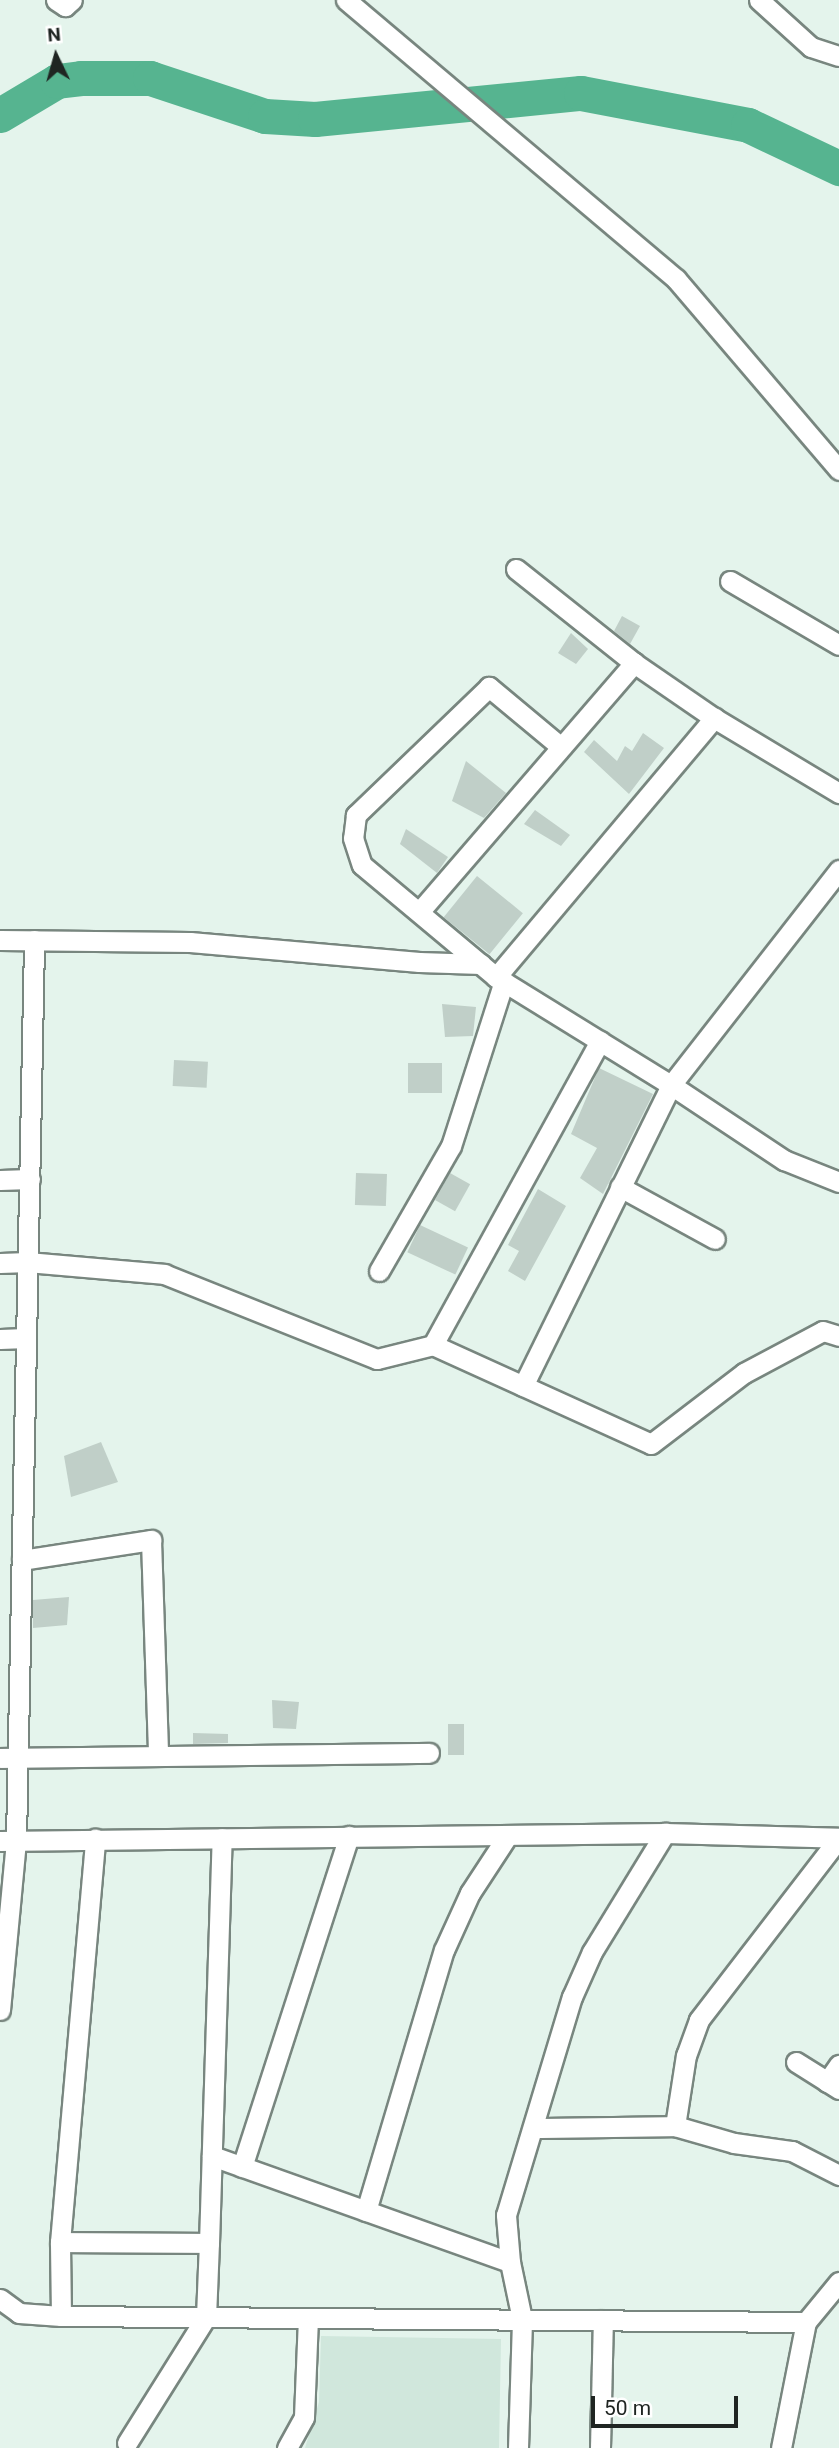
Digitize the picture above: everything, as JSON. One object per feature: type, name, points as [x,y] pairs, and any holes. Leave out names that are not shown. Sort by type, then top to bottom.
[{"type":"street","points":[[56,0],[65,6],[72,0]]},
{"type":"street","points":[[346,0],[676,279],[839,470]]},
{"type":"street","points":[[759,0],[811,47],[839,56]]},
{"type":"street","points":[[516,569],[634,663],[714,718],[839,793]]},
{"type":"street","points":[[730,581],[839,645]]},
{"type":"street","points":[[420,911],[634,663]]},
{"type":"street","points":[[561,747],[489,687],[356,815],[353,838],[362,865],[494,974],[671,1085],[784,1160],[839,1182]]},
{"type":"street","points":[[379,1271],[451,1146],[494,974],[714,718]]},
{"type":"street","points":[[523,1386],[671,1085],[839,870]]},
{"type":"street","points":[[0,940],[190,942],[419,962],[494,974]]},
{"type":"street","points":[[0,2010],[9,1758],[22,1560],[34,940]]},
{"type":"street","points":[[433,1345],[600,1041]]},
{"type":"street","points":[[0,1180],[30,1179]]},
{"type":"street","points":[[620,1187],[715,1239]]},
{"type":"street","points":[[0,1263],[28,1262],[164,1273],[377,1359],[433,1345],[651,1444],[744,1373],[823,1331],[839,1336]]},
{"type":"street","points":[[0,1339],[26,1338]]},
{"type":"street","points":[[22,1560],[150,1540],[158,1756]]},
{"type":"street","points":[[9,1758],[429,1753]]},
{"type":"street","points":[[8,1840],[666,1833],[839,1838],[699,2020],[686,2055],[675,2126]]},
{"type":"street","points":[[518,2448],[522,2319],[510,2262],[506,2215],[572,1997],[592,1952],[666,1833]]},
{"type":"street","points":[[366,2211],[444,1950],[470,1893],[508,1835]]},
{"type":"street","points":[[242,2167],[349,1836]]},
{"type":"street","points":[[127,2443],[206,2317],[222,1838]]},
{"type":"street","points":[[61,2316],[60,2242],[95,1839]]},
{"type":"street","points":[[796,2062],[833,2085],[839,2065]]},
{"type":"street","points":[[533,2129],[675,2126],[734,2143],[792,2151],[839,2175]]},
{"type":"street","points":[[212,2156],[510,2262]]},
{"type":"street","points":[[60,2242],[209,2243]]},
{"type":"street","points":[[781,2448],[806,2322],[839,2282]]},
{"type":"street","points":[[0,2300],[19,2313],[61,2316],[806,2322]]},
{"type":"street","points":[[287,2448],[304,2417],[308,2318]]},
{"type":"street","points":[[600,2448],[603,2320]]},
{"type":"shaded area","points":[[321,2336],[501,2339],[499,2448],[305,2448],[319,2402]]},
{"type":"building","points":[[622,616],[640,626],[630,644],[614,631]]},
{"type":"building","points":[[571,633],[588,649],[576,664],[558,653]]},
{"type":"building","points":[[643,733],[664,748],[629,794],[584,752],[594,740],[617,761],[625,746],[632,751]]},
{"type":"building","points":[[466,761],[506,793],[484,818],[452,801]]},
{"type":"building","points":[[535,810],[570,835],[561,846],[524,824]]},
{"type":"building","points":[[406,829],[448,857],[437,873],[400,844]]},
{"type":"building","points":[[477,876],[523,913],[489,954],[444,917]]},
{"type":"building","points":[[442,1004],[476,1007],[473,1036],[445,1037]]},
{"type":"building","points":[[174,1060],[208,1062],[207,1088],[173,1086]]},
{"type":"building","points":[[408,1063],[442,1063],[442,1093],[408,1093]]},
{"type":"building","points":[[599,1068],[653,1094],[603,1194],[580,1178],[597,1148],[571,1134]]},
{"type":"building","points":[[356,1173],[387,1174],[386,1206],[355,1205]]},
{"type":"building","points":[[450,1173],[470,1184],[455,1211],[435,1200]]},
{"type":"building","points":[[538,1189],[566,1206],[525,1281],[508,1271],[519,1251],[508,1245]]},
{"type":"building","points":[[420,1225],[468,1247],[455,1275],[407,1252]]},
{"type":"building","points":[[101,1442],[118,1482],[71,1497],[64,1456]]},
{"type":"building","points":[[69,1597],[67,1625],[33,1628],[33,1600]]},
{"type":"building","points":[[272,1700],[299,1702],[296,1729],[273,1728]]},
{"type":"building","points":[[448,1724],[464,1724],[464,1755],[448,1755]]},
{"type":"building","points":[[193,1733],[228,1734],[228,1743],[193,1744]]},
{"type":"waterway","points":[[0,115],[57,81],[81,78],[150,78],[265,116],[315,119],[581,93],[748,125],[839,168]]}]
